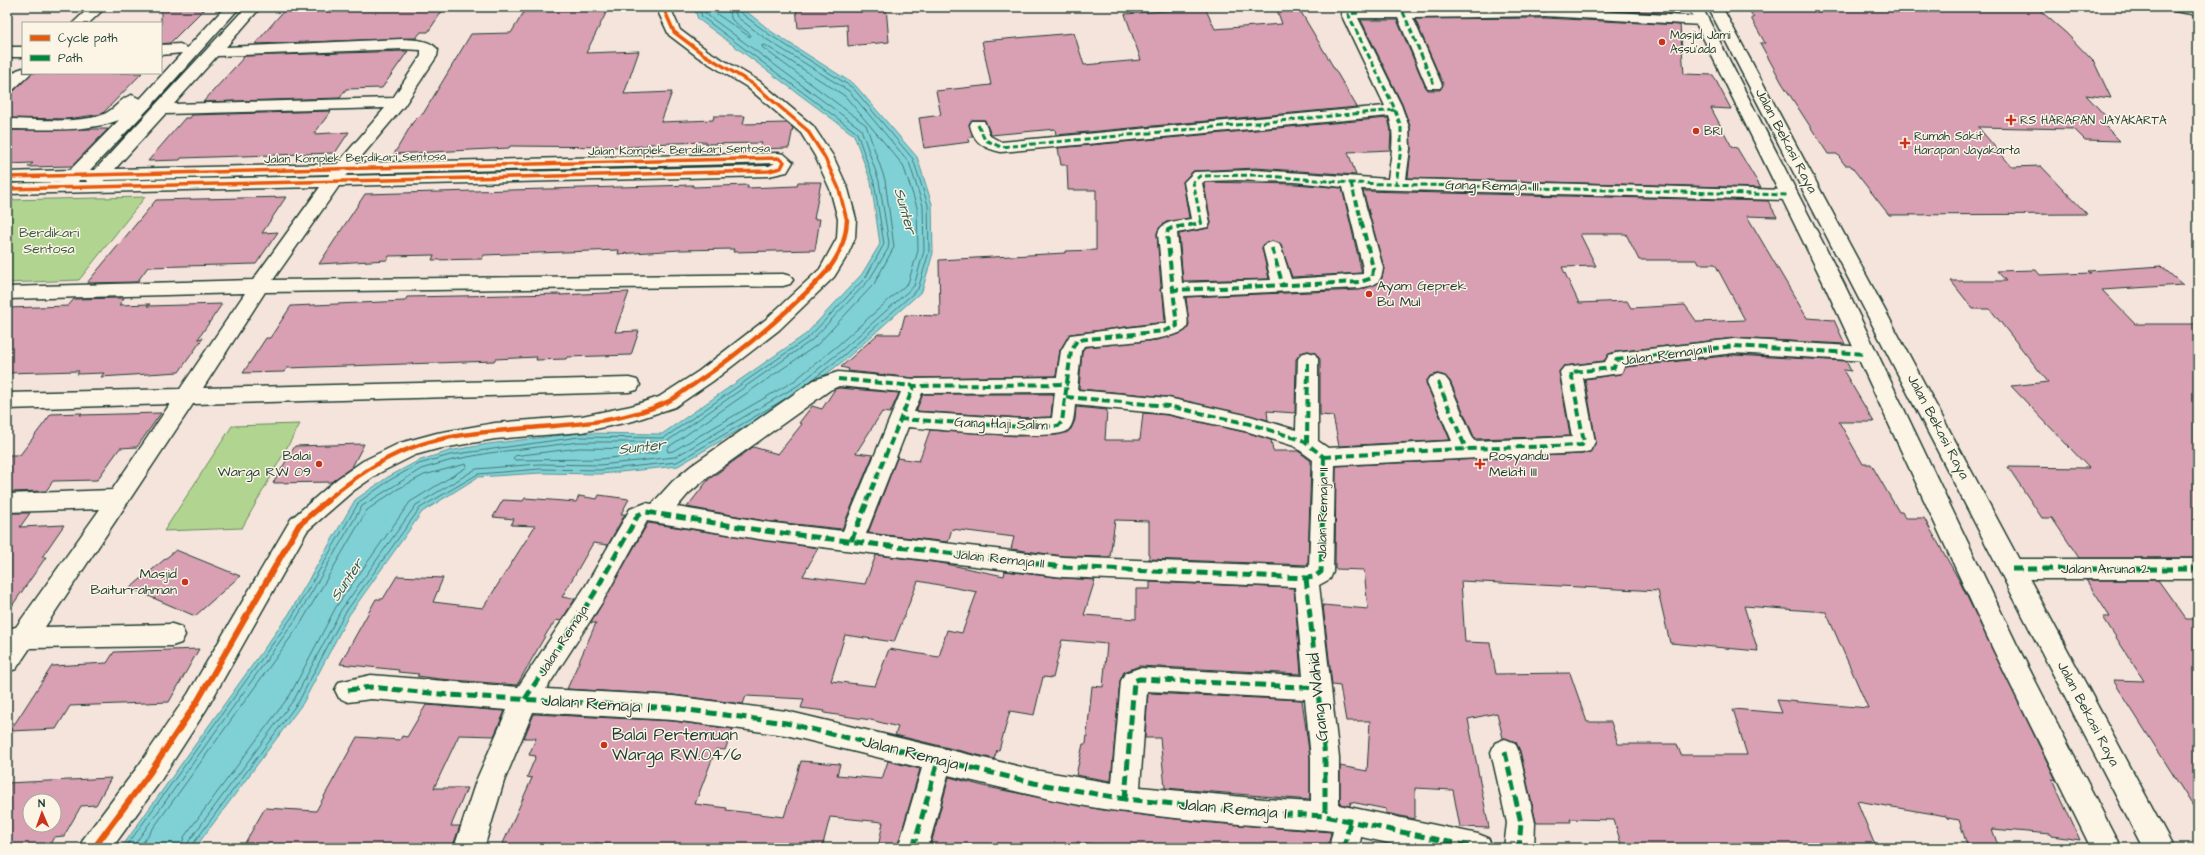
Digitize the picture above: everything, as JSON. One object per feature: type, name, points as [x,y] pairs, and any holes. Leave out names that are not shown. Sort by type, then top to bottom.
[{"type":"street","points":[[81,22],[99,7]]},
{"type":"street","points":[[167,58],[221,7]]},
{"type":"street","points":[[69,181],[146,102],[233,7]]},
{"type":"street","points":[[95,180],[254,7]]},
{"type":"street","points":[[94,848],[149,774],[197,702],[299,525],[345,484],[371,467],[408,449],[437,441],[495,431],[582,424],[633,413],[667,402],[706,376],[772,325],[827,273],[838,256],[846,238],[847,219],[839,190],[824,156],[807,130],[759,90],[703,54],[674,32],[662,7]]},
{"type":"street","points":[[2173,7],[2198,11]]},
{"type":"street","points":[[1396,184],[1401,149],[1401,127],[1395,110],[1347,10],[1403,12],[1544,10],[1704,12]]},
{"type":"street","points":[[1403,12],[1434,85]]},
{"type":"street","name":"Jalan Bekasi Raya","points":[[1704,12],[1789,195],[2006,649],[2106,848]]},
{"type":"street","name":"Jalan Bekasi Raya","points":[[1704,12],[2012,569],[2159,848]]},
{"type":"street","name":"Jalan Komplek Berdikari Sentosa","points":[[7,661],[15,638],[119,499],[259,286],[338,175],[398,103],[429,56],[430,50],[425,46],[402,44],[214,52]]},
{"type":"street","points":[[7,52],[22,52]]},
{"type":"street","points":[[7,63],[22,62]]},
{"type":"street","points":[[7,87],[22,74]]},
{"type":"street","points":[[7,124],[78,123],[103,120],[122,110],[157,74]]},
{"type":"street","points":[[159,109],[398,103]]},
{"type":"street","points":[[978,125],[984,141],[990,145],[1000,147],[1395,110]]},
{"type":"street","name":"Jalan Komplek Berdikari Sentosa","points":[[7,189],[69,181],[95,180],[338,175],[769,171],[781,168],[784,162],[778,158],[338,175]]},
{"type":"street","name":"Gang Remaja III","points":[[1195,179],[1203,176],[1259,177],[1327,180],[1352,183],[1789,195]]},
{"type":"street","name":"Jalan Komplek Berdikari Sentosa","points":[[7,177],[69,181]]},
{"type":"street","name":"Gang Haji Salim","points":[[899,419],[1048,428],[1058,426],[1062,422],[1067,391],[1070,351],[1079,339],[1164,331],[1177,326],[1167,234],[1168,230],[1172,228],[1201,223],[1193,185],[1195,179]]},
{"type":"street","points":[[1172,290],[1360,282],[1372,278],[1373,268],[1352,183]]},
{"type":"street","points":[[1272,248],[1283,286]]},
{"type":"street","points":[[7,293],[259,286],[783,280]]},
{"type":"street","name":"Jalan Remaja II","points":[[652,512],[765,531],[1063,567],[1306,578],[1314,577],[1322,572],[1316,450],[1466,449],[1584,444],[1570,374],[1573,370],[1614,368],[1616,360],[1722,347],[1866,354]]},
{"type":"street","points":[[1308,359],[1316,450]]},
{"type":"street","name":"Jalan Remaja","points":[[469,848],[490,781],[525,699],[594,594],[638,515],[652,512],[699,472],[758,432],[822,385],[838,379],[914,386],[1067,391],[1168,406],[1250,424],[1284,433],[1316,450]]},
{"type":"street","points":[[1438,382],[1466,449]]},
{"type":"street","points":[[7,401],[186,395],[630,385]]},
{"type":"street","points":[[851,541],[899,419],[914,386]]},
{"type":"street","points":[[7,503],[119,499]]},
{"type":"street","name":"Jalan Aruna 2","points":[[2012,569],[2198,569]]},
{"type":"street","name":"Gang Wahid","points":[[1306,578],[1325,758],[1340,828]]},
{"type":"street","points":[[15,638],[172,636]]},
{"type":"street","points":[[1125,798],[1134,681],[1139,679],[1318,688]]},
{"type":"street","name":"Jalan Remaja I","points":[[348,690],[371,687],[525,699],[673,708],[786,723],[870,742],[938,761],[1034,783],[1125,798],[1264,814],[1340,828],[1478,848]]},
{"type":"street","points":[[1505,752],[1521,823],[1519,848]]},
{"type":"street","points":[[913,848],[938,761]]},
{"type":"green space","name":"Berdikari Sentosa","points":[[145,197],[79,280],[7,283],[7,200]]},
{"type":"green space","points":[[300,424],[242,528],[164,531],[232,426]]},
{"type":"water","name":"Sunter","points":[[694,7],[741,7],[772,32],[855,85],[917,157],[932,204],[933,253],[922,291],[847,358],[802,393],[678,466],[601,474],[540,473],[478,477],[422,512],[349,615],[303,703],[195,848],[121,848],[289,614],[355,500],[388,477],[418,461],[449,451],[488,444],[579,433],[662,434],[806,334],[862,274],[880,244],[871,182],[854,135],[698,19]]},
{"type":"building","points":[[161,7],[206,7],[170,43],[162,44]]},
{"type":"building","points":[[287,7],[445,7],[428,32],[421,32],[416,38],[255,44]]},
{"type":"building","points":[[527,7],[609,7],[586,53],[639,51],[624,94],[672,92],[661,122],[713,120],[714,116],[745,116],[743,124],[787,123],[793,128],[789,148],[760,149],[762,143],[706,144],[706,142],[647,144],[646,146],[625,147],[510,146],[509,148],[394,154],[413,122],[421,114],[423,114],[471,34],[511,33]]},
{"type":"building","points":[[796,7],[886,7],[889,42],[848,46],[847,25],[798,28]]},
{"type":"building","points":[[1276,7],[1298,7],[1357,107],[1056,135],[1055,129],[991,135],[985,120],[972,120],[969,124],[973,137],[968,137],[970,142],[924,148],[919,118],[941,115],[936,91],[991,85],[982,41],[1074,33],[1084,65],[1141,60],[1125,14],[1205,8],[1215,29],[1282,24]]},
{"type":"building","points":[[1554,7],[1678,7],[1679,14]]},
{"type":"building","points":[[1747,7],[2036,7],[2066,33],[2094,62],[2111,98],[2086,95],[2110,121],[2099,120],[2120,141],[2085,140],[2074,129],[1978,127],[2012,167],[2041,166],[2087,214],[1889,215],[1850,165],[1845,165],[1837,154],[1828,154],[1782,83],[1760,43],[1765,43],[1751,18],[1754,18]]},
{"type":"building","points":[[1545,18],[1680,25],[1684,74],[1713,75],[1731,109],[1711,108],[1732,147],[1737,148],[1761,188],[1408,178],[1411,149],[1410,126],[1402,104],[1361,20],[1397,20],[1425,86],[1428,90],[1440,90],[1443,84],[1415,19]]},
{"type":"building","points":[[408,51],[382,88],[346,89],[340,98],[203,102],[245,56]]},
{"type":"building","points":[[31,74],[141,74],[102,114],[67,119],[7,118],[7,93],[14,91]]},
{"type":"building","points":[[331,111],[314,134],[349,132],[335,153],[181,158],[180,160],[148,161],[185,118],[190,118],[192,115]]},
{"type":"building","points":[[1388,118],[1391,131],[1390,150],[1348,152],[1356,175],[1256,168],[1193,171],[1183,182],[1189,218],[1166,222],[1159,228],[1157,233],[1160,290],[1163,295],[1165,322],[1070,334],[1060,350],[1056,376],[914,378],[848,371],[849,369],[841,367],[878,334],[900,334],[905,315],[940,316],[939,260],[1096,250],[1096,190],[1068,190],[1067,165],[1061,165],[1058,148]]},
{"type":"building","points":[[108,129],[72,166],[28,167],[33,163],[7,164],[7,130]]},
{"type":"building","points":[[798,182],[821,182],[814,219],[820,219],[815,250],[733,252],[734,249],[680,250],[618,254],[619,250],[484,255],[482,259],[432,260],[434,255],[389,256],[387,260],[319,264],[365,194],[693,185],[693,187],[748,185],[747,188],[797,186]]},
{"type":"building","points":[[1205,182],[1295,184],[1342,188],[1362,273],[1292,277],[1280,243],[1272,241],[1265,243],[1262,248],[1269,279],[1183,281],[1179,234],[1209,228],[1211,223],[1204,184]]},
{"type":"building","points":[[1363,191],[1768,201],[1777,217],[1747,216],[1807,318],[1834,320],[1845,344],[1734,338],[1616,352],[1609,354],[1604,361],[1564,366],[1559,372],[1570,436],[1475,439],[1450,381],[1445,376],[1438,374],[1430,376],[1426,383],[1450,440],[1339,446],[1333,416],[1320,415],[1320,359],[1315,353],[1308,351],[1301,353],[1296,359],[1295,413],[1267,411],[1268,420],[1168,397],[1079,389],[1082,351],[1085,347],[1157,340],[1182,333],[1188,328],[1189,324],[1186,297],[1360,290],[1377,284],[1382,278],[1384,268]],"holes":[[[1580,234],[1626,234],[1639,260],[1697,260],[1699,264],[1715,264],[1745,320],[1697,322],[1685,305],[1631,308],[1627,301],[1579,303],[1562,267],[1596,266]]]},
{"type":"building","points":[[286,197],[262,233],[278,232],[256,264],[148,267],[137,282],[87,283],[156,200]]},
{"type":"building","points":[[2161,266],[2183,285],[2102,290],[2135,324],[2198,324],[2198,558],[2079,558],[2052,518],[2042,518],[2008,467],[2089,468],[2011,386],[2048,382],[1990,309],[1973,309],[1951,281],[2006,281],[1997,271],[2036,270],[2040,275],[2091,273],[2088,271]]},
{"type":"building","points":[[629,292],[615,332],[639,331],[631,355],[567,357],[566,359],[536,360],[537,357],[495,359],[494,361],[287,368],[284,372],[243,373],[266,338],[270,338],[291,306],[405,301],[407,297],[561,294],[560,295]]},
{"type":"building","points":[[124,298],[119,305],[150,304],[147,306],[222,304],[198,339],[203,338],[179,372],[101,377],[104,373],[77,374],[79,371],[7,373],[7,308],[68,306],[74,299]]},
{"type":"building","points":[[1734,355],[1846,361],[1851,371],[1843,370],[1874,422],[1839,422],[1863,464],[1871,464],[1899,512],[1902,512],[1905,518],[1924,518],[1959,580],[2056,780],[2052,779],[2080,840],[2052,836],[2051,834],[1992,829],[1999,848],[1968,848],[1959,820],[1947,818],[1946,816],[1857,801],[1876,848],[1622,847],[1614,820],[1570,819],[1571,822],[1536,822],[1520,751],[1516,742],[1503,738],[1497,713],[1468,719],[1489,828],[1460,827],[1453,790],[1415,788],[1415,819],[1386,813],[1386,809],[1351,802],[1350,806],[1340,804],[1340,766],[1367,771],[1370,721],[1346,721],[1340,686],[1332,685],[1323,605],[1368,609],[1364,570],[1335,569],[1336,466],[1582,454],[1590,452],[1596,442],[1585,379],[1621,374],[1626,367]],"holes":[[[1461,581],[1658,591],[1670,643],[1758,651],[1744,606],[1826,612],[1868,708],[1777,700],[1782,713],[1733,709],[1747,755],[1681,755],[1677,744],[1618,744],[1611,722],[1587,722],[1570,673],[1496,674],[1490,643],[1465,642]]]},
{"type":"building","points":[[839,388],[899,393],[890,413],[882,412],[856,453],[873,455],[842,529],[765,521],[687,507],[708,480],[753,447],[778,454],[802,424],[799,423],[812,406],[822,409],[835,389]]},
{"type":"building","points":[[923,394],[1053,394],[1051,417],[1023,418],[916,411]]},
{"type":"building","points":[[1076,407],[1107,410],[1105,440],[1140,440],[1143,413],[1168,415],[1249,433],[1271,440],[1273,451],[1298,451],[1311,461],[1308,565],[1149,559],[1149,521],[1115,520],[1110,557],[1063,556],[1011,549],[1014,537],[952,529],[948,542],[868,533],[897,458],[919,461],[930,430],[1017,436],[1057,435],[1071,429],[1075,420]]},
{"type":"building","points":[[82,413],[80,415],[161,413],[137,447],[120,448],[97,480],[53,481],[46,491],[7,492],[7,455],[20,455],[51,414]]},
{"type":"building","name":"Balai Warga RW 09","points":[[364,444],[352,467],[331,482],[273,483],[295,446]]},
{"type":"building","points":[[599,495],[629,499],[621,514],[625,514],[608,545],[593,543],[562,597],[575,599],[561,621],[556,620],[548,631],[517,685],[440,679],[417,676],[419,674],[398,672],[399,670],[340,664],[376,599],[383,599],[397,576],[443,578],[433,602],[483,608],[535,526],[511,525],[514,519],[493,517],[503,500],[523,501],[525,498],[576,502],[579,496],[597,499]]},
{"type":"building","points":[[7,513],[30,513],[20,527],[64,525],[42,557],[46,557],[7,613]]},
{"type":"building","points":[[648,523],[818,548],[803,576],[865,584],[876,555],[941,563],[1004,576],[1005,571],[1095,580],[1084,615],[1136,619],[1136,589],[1150,589],[1150,582],[1294,588],[1301,674],[1139,666],[1124,672],[1120,681],[1111,781],[1076,775],[1083,744],[1086,744],[1092,686],[1103,687],[1107,644],[1062,640],[1053,678],[1043,677],[1034,715],[1010,711],[999,750],[997,750],[994,759],[895,735],[898,727],[871,720],[801,708],[804,699],[746,696],[743,704],[673,695],[567,689],[596,623],[591,623]],"holes":[[[918,581],[977,592],[962,633],[947,630],[939,657],[889,649],[875,686],[831,681],[845,635],[894,642]]]},
{"type":"building","name":"Masjid Baiturrahman","points":[[176,550],[240,576],[195,616],[130,588]]},
{"type":"building","points":[[2086,580],[2158,580],[2186,619],[2198,619],[2198,814],[2113,680],[2144,681],[2103,617],[2110,617]]},
{"type":"building","points":[[199,649],[169,702],[70,706],[56,729],[10,731],[52,666],[107,663],[114,652]]},
{"type":"building","points":[[1148,693],[1302,700],[1310,758],[1310,800],[1165,788],[1160,738],[1145,738]]},
{"type":"building","points":[[426,705],[505,711],[494,736],[459,735],[434,788],[467,788],[451,826],[460,826],[452,848],[242,848],[265,808],[316,811],[357,737],[400,740],[402,736],[407,737]]},
{"type":"building","points":[[534,714],[673,721],[733,729],[725,750],[716,749],[695,804],[727,808],[726,810],[784,817],[801,761],[840,764],[837,775],[882,779],[888,761],[920,769],[897,848],[878,848],[883,822],[830,817],[822,848],[647,848],[595,843],[593,848],[501,848],[532,778],[527,777],[536,756],[529,755],[536,738],[524,738]]},
{"type":"building","points":[[949,777],[987,787],[1103,810],[1200,822],[1331,832],[1328,848],[1132,848],[1077,842],[1076,848],[930,848]]},
{"type":"building","points":[[111,778],[96,805],[81,806],[64,836],[54,837],[48,848],[7,848],[7,783]]},
{"type":"marked path","points":[[1543,7],[1545,12]]},
{"type":"marked path","points":[[1403,12],[1434,85]]},
{"type":"marked path","points":[[1358,13],[1348,14],[1393,105],[1401,127],[1401,149],[1396,184]]},
{"type":"marked path","points":[[978,125],[983,138],[988,143],[1001,147],[1395,110]]},
{"type":"marked path","points":[[899,419],[1023,427],[1058,426],[1062,422],[1071,351],[1077,340],[1164,331],[1177,326],[1167,234],[1168,230],[1172,228],[1201,223],[1193,182],[1200,176],[1256,175],[1295,177],[1351,183],[1789,195]]},
{"type":"marked path","points":[[1171,290],[1360,282],[1372,278],[1373,268],[1351,183]]},
{"type":"marked path","points":[[1272,248],[1283,286]]},
{"type":"marked path","points":[[1324,457],[1440,450],[1582,445],[1584,442],[1571,372],[1614,368],[1616,360],[1734,346],[1866,354]]},
{"type":"marked path","points":[[1307,443],[1308,359]]},
{"type":"marked path","points":[[838,379],[914,386],[1068,384]]},
{"type":"marked path","points":[[1438,382],[1466,449]]},
{"type":"marked path","points":[[851,541],[914,386]]},
{"type":"marked path","points":[[1066,397],[1168,406],[1250,424],[1302,440],[1324,457]]},
{"type":"marked path","points":[[525,699],[594,594],[638,515],[646,512],[765,531],[1063,567],[1306,578],[1314,577],[1321,572],[1324,457]]},
{"type":"marked path","points":[[2012,569],[2198,569]]},
{"type":"marked path","points":[[1306,578],[1325,758],[1325,816]]},
{"type":"marked path","points":[[1125,799],[1134,681],[1139,679],[1318,688]]},
{"type":"marked path","points":[[348,690],[371,687],[450,695],[673,708],[786,723],[1034,783],[1125,799],[1264,813],[1325,816],[1478,848]]},
{"type":"marked path","points":[[1505,752],[1521,823],[1519,848]]},
{"type":"marked path","points":[[913,848],[938,761]]},
{"type":"marked path","points":[[1344,848],[1350,821]]},
{"type":"cycle path","points":[[94,848],[149,774],[197,702],[299,525],[345,485],[371,467],[408,449],[437,441],[495,431],[582,424],[633,413],[667,402],[706,376],[772,325],[827,273],[838,256],[846,238],[847,219],[839,189],[824,156],[807,130],[753,84],[703,54],[674,32],[663,7]]},
{"type":"cycle path","points":[[7,177],[778,158],[784,162],[781,168],[769,171],[7,189]]},
{"type":"place","name":"Masjid Jami Assu'ada","points":[[1662,42]]},
{"type":"place","name":"RS HARAPAN JAYAKARTA","points":[[2011,120]]},
{"type":"place","name":"BRI","points":[[1696,131]]},
{"type":"place","name":"Rumah Sakit Harapan Jayakarta","points":[[1905,143]]},
{"type":"place","name":"Ayam Geprek Bu Mul","points":[[1369,294]]},
{"type":"place","name":"Balai Warga RW 09","points":[[319,464]]},
{"type":"place","name":"Posyandu Melati III","points":[[1480,464]]},
{"type":"place","name":"Masjid Baiturrahman","points":[[185,582]]},
{"type":"place","name":"Balai Pertemuan Warga RW.04/6","points":[[604,745]]}]
